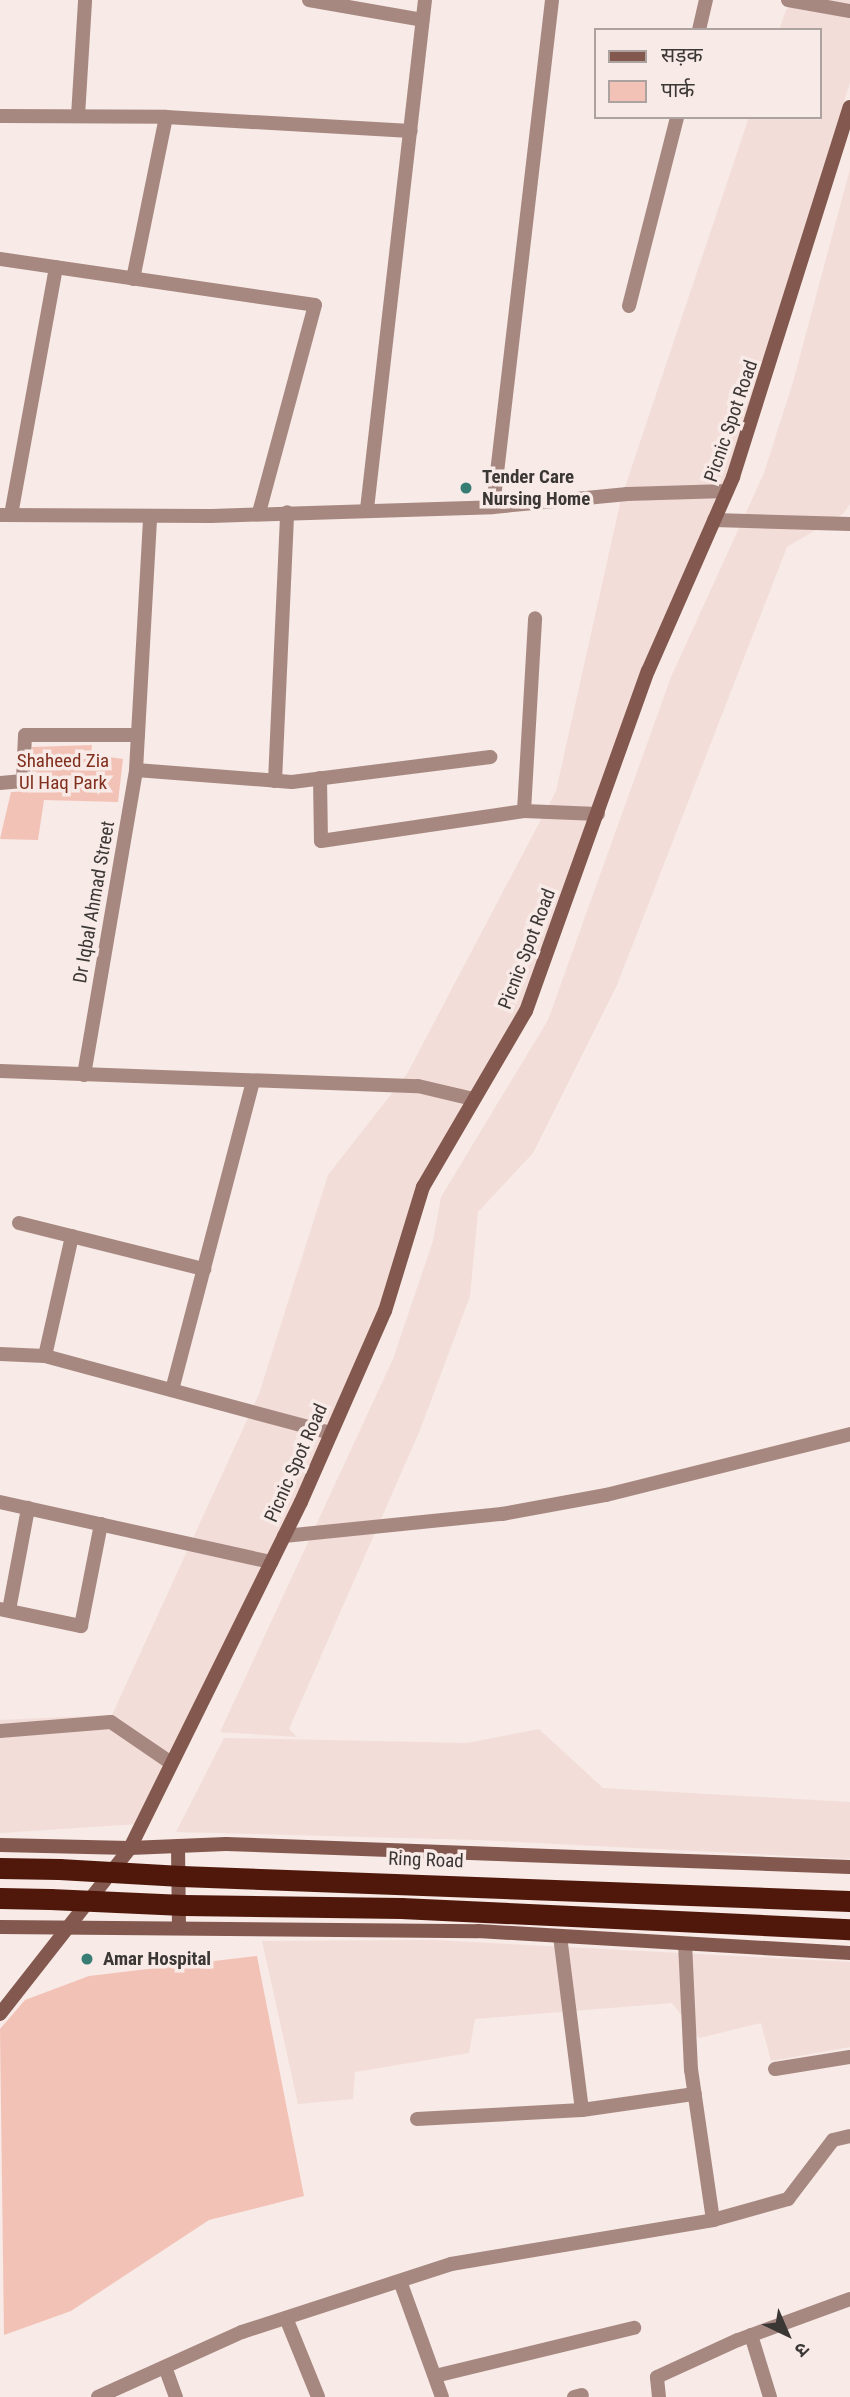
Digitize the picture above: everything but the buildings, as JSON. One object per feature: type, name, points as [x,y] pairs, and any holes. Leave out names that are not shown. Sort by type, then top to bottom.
[{"type":"highway","name":"Ring Road","points":[[0,1868],[850,1901]]},
{"type":"highway","points":[[0,1898],[183,1905],[401,1908],[850,1929]]},
{"type":"street","points":[[78,116],[85,0]]},
{"type":"street","points":[[309,0],[340,3],[422,20]]},
{"type":"street","points":[[367,509],[425,0]]},
{"type":"street","points":[[493,507],[552,0]]},
{"type":"street","points":[[699,28],[706,0]]},
{"type":"street","points":[[788,0],[850,10]]},
{"type":"street","name":"Picnic Spot Road","points":[[69,1929],[130,1848],[284,1536],[331,1433],[384,1311],[423,1187],[526,1011],[648,671],[727,491],[765,386],[847,129],[850,107]]},
{"type":"street","points":[[0,116],[166,117],[411,131]]},
{"type":"street","points":[[133,279],[166,117]]},
{"type":"street","points":[[629,306],[676,119]]},
{"type":"street","points":[[0,259],[315,305],[259,513]]},
{"type":"street","points":[[56,267],[6,515],[150,516],[493,507],[627,494],[727,491]]},
{"type":"street","points":[[275,780],[287,512]]},
{"type":"street","name":"Dr Iqbal Ahmad Street","points":[[84,1075],[136,770],[150,516]]},
{"type":"street","points":[[714,520],[850,524]]},
{"type":"street","points":[[524,811],[535,618]]},
{"type":"street","points":[[0,783],[23,781],[25,735],[138,735]]},
{"type":"street","points":[[136,770],[275,780],[320,778],[490,757]]},
{"type":"street","points":[[320,778],[321,841],[524,811],[598,814]]},
{"type":"street","points":[[0,1071],[418,1086],[473,1099]]},
{"type":"street","points":[[172,1390],[253,1081]]},
{"type":"street","points":[[19,1223],[204,1269]]},
{"type":"street","points":[[45,1356],[72,1236]]},
{"type":"street","points":[[0,1354],[45,1356],[331,1433]]},
{"type":"street","points":[[284,1536],[502,1514],[580,1500],[850,1434]]},
{"type":"street","points":[[0,1502],[271,1562]]},
{"type":"street","points":[[28,1508],[4,1609],[81,1626],[101,1524]]},
{"type":"street","points":[[0,1731],[111,1722],[171,1763]]},
{"type":"street","points":[[0,1845],[458,1851],[850,1867]]},
{"type":"street","points":[[178,1846],[179,1928]]},
{"type":"street","points":[[0,1927],[560,1936],[850,1953]]},
{"type":"street","points":[[0,2014],[69,1929]]},
{"type":"street","points":[[560,1936],[582,2110]]},
{"type":"street","points":[[685,1944],[695,2094],[713,2220]]},
{"type":"street","points":[[775,2068],[850,2057]]},
{"type":"street","points":[[417,2119],[582,2110],[695,2094]]},
{"type":"street","points":[[99,2397],[286,2318],[451,2264],[713,2220],[788,2199],[833,2140],[850,2136]]},
{"type":"street","points":[[400,2281],[442,2397]]},
{"type":"street","points":[[659,2397],[657,2377],[751,2335],[850,2299]]},
{"type":"street","points":[[286,2318],[318,2397]]},
{"type":"street","points":[[435,2376],[634,2328]]},
{"type":"street","points":[[751,2335],[770,2397]]},
{"type":"street","points":[[165,2367],[176,2397]]},
{"type":"shaded area","points":[[797,0],[850,0],[850,82],[739,449],[519,1010],[417,1188],[380,1311],[269,1557],[138,1824],[0,1833],[0,1720],[112,1715],[259,1394],[328,1175],[407,1074],[556,791],[621,499],[748,119],[822,119],[822,28],[780,28],[786,10]]},
{"type":"shaded area","points":[[850,169],[850,504],[843,514],[787,547],[617,985],[533,1153],[478,1212],[470,1296],[420,1430],[289,1729],[297,1737],[220,1732],[393,1359],[433,1241],[441,1197],[548,1020],[671,677],[764,473],[793,382]]},
{"type":"shaded area","points":[[539,1729],[603,1788],[850,1802],[850,1859],[480,1840],[176,1832],[224,1738],[467,1743]]},
{"type":"shaded area","points":[[434,1940],[850,1962],[850,2047],[771,2061],[761,2023],[699,2038],[672,2003],[475,2019],[469,2053],[355,2072],[353,2099],[298,2104],[262,1941]]},
{"type":"green space","name":"Shaheed Zia Ul Haq Park","points":[[92,745],[90,768],[106,769],[109,757],[123,759],[118,802],[44,800],[38,840],[0,839],[11,792],[32,791],[32,747]]},
{"type":"green space","points":[[257,1956],[304,2196],[209,2220],[71,2311],[4,2335],[0,2029],[25,2000],[89,1976]]},
{"type":"place","name":"Tender Care Nursing Home","points":[[466,488]]},
{"type":"place","name":"Amar Hospital","points":[[87,1959]]}]
